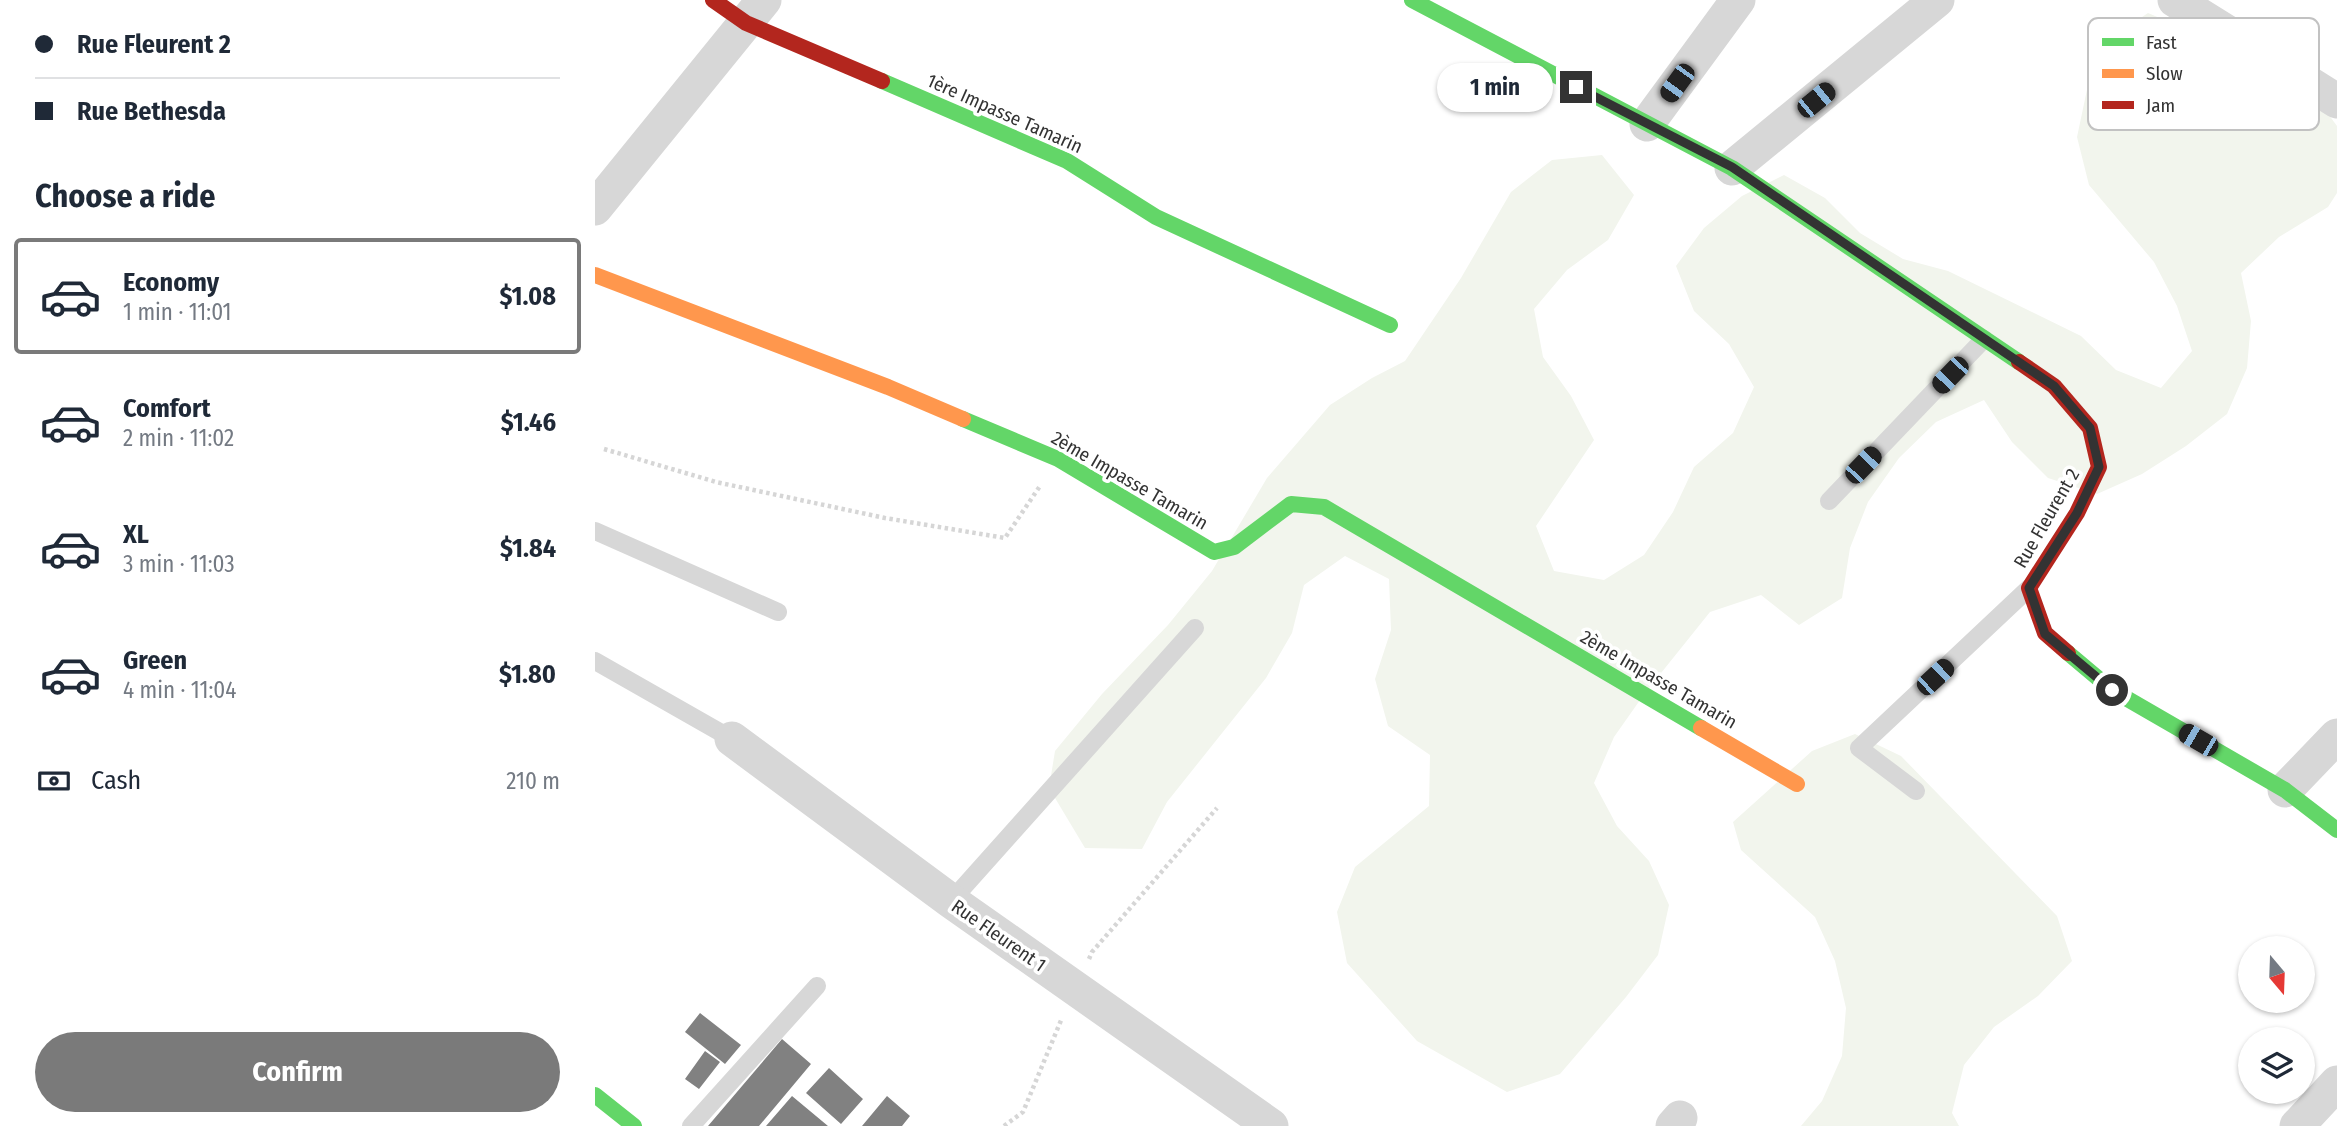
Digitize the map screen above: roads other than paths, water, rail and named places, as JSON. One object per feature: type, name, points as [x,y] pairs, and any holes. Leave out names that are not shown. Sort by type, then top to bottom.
[{"type":"street","name":"1ère Impasse Tamarin","points":[[713,0],[755,12],[1067,161],[1156,217],[1390,325]]},
{"type":"street","name":"Rue Fleurent 2","points":[[1412,0],[1732,167],[2054,386],[2090,428],[2099,467],[2077,513],[2029,588],[2045,634],[2112,690],[2285,790],[2337,831]]},
{"type":"street","points":[[1647,124],[1738,0]]},
{"type":"street","points":[[1732,167],[1937,0]]},
{"type":"street","points":[[2175,0],[2204,18]]},
{"type":"street","points":[[595,208],[755,12]]},
{"type":"street","points":[[2319,90],[2337,101]]},
{"type":"street","name":"2ème Impasse Tamarin","points":[[595,275],[888,387],[1058,459],[1214,552],[1234,547],[1291,504],[1324,507],[1797,784]]},
{"type":"street","points":[[2285,790],[2337,736]]},
{"type":"street","name":"Rue Fleurent 1","points":[[732,739],[951,901],[1271,1126]]},
{"type":"street","points":[[2297,1126],[2337,1083]]},
{"type":"street","points":[[595,1095],[634,1126]]},
{"type":"lane","points":[[1829,501],[1984,339]]},
{"type":"lane","points":[[595,531],[778,612]]},
{"type":"lane","points":[[1916,791],[1860,748],[2029,588]]},
{"type":"lane","points":[[951,901],[1195,628]]},
{"type":"lane","points":[[595,661],[732,739]]},
{"type":"lane","points":[[691,1126],[817,986]]}]
